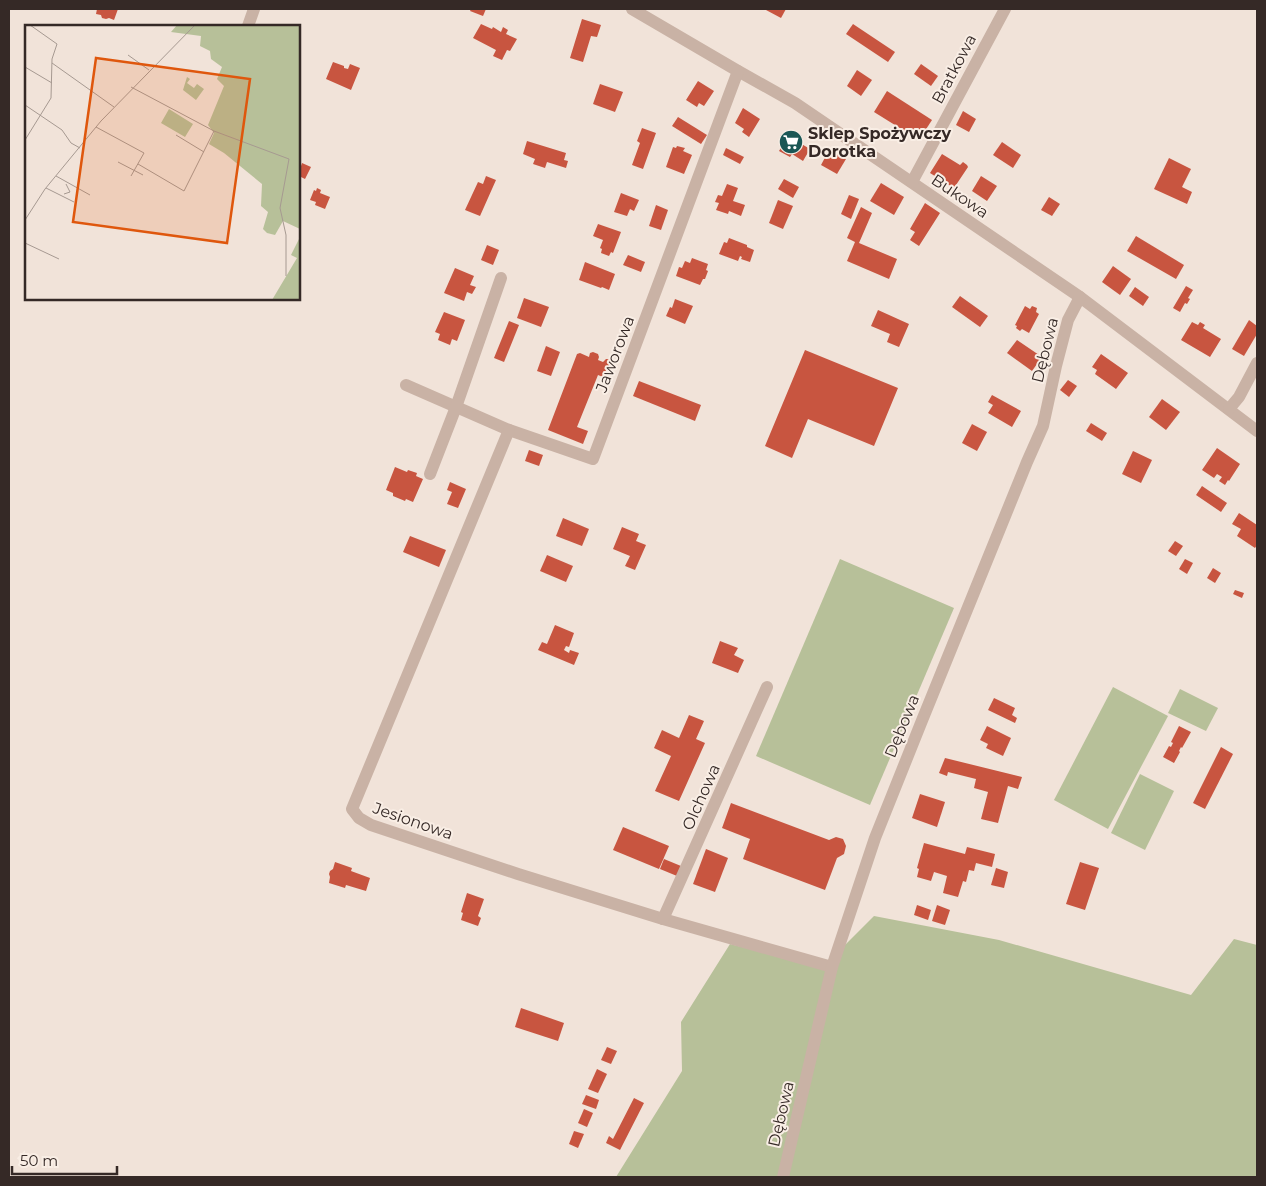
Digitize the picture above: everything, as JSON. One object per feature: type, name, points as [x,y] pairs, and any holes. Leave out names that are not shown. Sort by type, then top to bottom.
[{"type":"street","points":[[248,25],[254,9]]},
{"type":"street","name":"Bukowa","points":[[632,9],[795,103],[1080,298],[1257,431]]},
{"type":"street","name":"Bratkowa","points":[[912,182],[1005,9]]},
{"type":"street","name":"Jaworowa","points":[[406,385],[509,430],[593,459],[738,71]]},
{"type":"street","points":[[430,474],[456,407],[501,278]]},
{"type":"street","name":"Dębowa","points":[[783,1177],[832,967],[875,838],[1027,462],[1044,426],[1056,366],[1068,320],[1080,298]]},
{"type":"street","points":[[1229,409],[1239,397],[1257,363]]},
{"type":"street","name":"Jesionowa","points":[[509,430],[352,809],[358,818],[371,825],[518,874],[663,919],[832,967]]},
{"type":"street","name":"Olchowa","points":[[663,919],[767,687]]},
{"type":"green space","points":[[840,559],[954,608],[870,805],[756,756]]},
{"type":"green space","points":[[1113,687],[1168,716],[1108,829],[1054,800]]},
{"type":"green space","points":[[1180,689],[1218,708],[1206,731],[1168,713]]},
{"type":"green space","points":[[1140,774],[1174,791],[1145,850],[1111,833]]},
{"type":"green space","points":[[874,916],[999,940],[1191,995],[1234,939],[1257,945],[1257,1177],[616,1177],[682,1071],[681,1022],[730,944],[823,967]]},
{"type":"building","points":[[97,9],[118,9],[114,20],[102,18],[101,15],[96,14]]},
{"type":"building","points":[[471,9],[486,9],[483,16],[470,11]]},
{"type":"building","points":[[767,9],[786,9],[781,18]]},
{"type":"building","points":[[582,19],[601,25],[597,37],[591,36],[583,62],[570,58]]},
{"type":"building","points":[[481,24],[492,29],[493,27],[501,32],[503,27],[508,30],[506,34],[517,39],[510,51],[507,50],[502,60],[493,56],[496,50],[473,38]]},
{"type":"building","points":[[853,24],[895,52],[888,62],[846,34]]},
{"type":"building","points":[[333,62],[348,69],[350,64],[360,68],[351,90],[326,79]]},
{"type":"building","points":[[921,64],[938,76],[931,86],[914,74]]},
{"type":"building","points":[[857,70],[872,80],[861,96],[847,86]]},
{"type":"building","points":[[698,81],[714,91],[704,106],[699,103],[697,107],[686,100]]},
{"type":"building","points":[[600,84],[623,92],[615,112],[593,104]]},
{"type":"building","points":[[887,91],[932,120],[919,140],[874,112]]},
{"type":"building","points":[[743,108],[760,119],[749,137],[742,132],[744,129],[735,123]]},
{"type":"building","points":[[963,111],[976,119],[969,132],[956,125]]},
{"type":"building","points":[[678,117],[707,135],[701,144],[672,126]]},
{"type":"building","points":[[642,128],[656,133],[643,169],[632,165],[640,143],[637,141]]},
{"type":"building","name":"Sklep Spożywczy Dorotka","points":[[788,136],[810,149],[803,161],[792,154],[790,157],[779,151]]},
{"type":"building","points":[[527,141],[566,153],[564,160],[568,161],[566,168],[547,162],[545,168],[533,164],[535,159],[523,154]]},
{"type":"building","points":[[1002,142],[1021,155],[1013,168],[993,155]]},
{"type":"building","points":[[677,146],[685,148],[683,151],[692,155],[684,174],[666,167],[673,147],[676,148]]},
{"type":"building","points":[[726,148],[744,157],[740,164],[723,155]]},
{"type":"building","points":[[829,150],[846,159],[837,174],[821,165]]},
{"type":"building","points":[[942,154],[960,165],[963,162],[968,167],[954,188],[930,173]]},
{"type":"building","points":[[1169,158],[1191,169],[1182,187],[1192,192],[1187,204],[1154,189]]},
{"type":"building","points":[[302,163],[311,167],[305,179],[300,176]]},
{"type":"building","points":[[486,176],[496,180],[480,216],[465,210],[478,182],[483,184]]},
{"type":"building","points":[[981,176],[997,186],[987,201],[972,191]]},
{"type":"building","points":[[784,179],[799,187],[793,198],[778,189]]},
{"type":"building","points":[[881,183],[904,197],[894,215],[870,201]]},
{"type":"building","points":[[727,184],[738,188],[733,201],[745,205],[741,216],[729,211],[728,214],[716,210],[719,203],[715,202],[718,195],[722,196]]},
{"type":"building","points":[[317,188],[321,190],[320,193],[330,197],[325,209],[315,205],[316,202],[310,200],[314,190],[316,191]]},
{"type":"building","points":[[621,193],[639,200],[634,211],[630,209],[627,216],[614,212]]},
{"type":"building","points":[[849,195],[859,199],[851,219],[841,214]]},
{"type":"building","points":[[1049,197],[1060,204],[1052,216],[1041,210]]},
{"type":"building","points":[[778,200],[793,206],[783,229],[769,223]]},
{"type":"building","points":[[925,203],[940,213],[919,246],[910,240],[915,232],[910,229]]},
{"type":"building","points":[[656,205],[668,210],[661,230],[649,226]]},
{"type":"building","points":[[861,207],[872,213],[859,243],[897,259],[889,279],[847,261],[855,242],[847,238]]},
{"type":"building","points":[[598,224],[621,232],[613,253],[611,252],[609,256],[601,253],[602,249],[600,248],[603,240],[593,236]]},
{"type":"building","points":[[1136,236],[1184,265],[1176,279],[1127,251]]},
{"type":"building","points":[[729,238],[754,250],[750,262],[741,259],[742,257],[740,256],[738,261],[719,254],[724,242],[727,243]]},
{"type":"building","points":[[487,245],[499,250],[493,265],[481,260]]},
{"type":"building","points":[[628,255],[645,262],[641,272],[623,265]]},
{"type":"building","points":[[692,258],[708,264],[705,279],[703,279],[700,285],[676,276],[679,267],[682,268],[685,261],[690,263]]},
{"type":"building","points":[[585,262],[615,274],[609,290],[579,280]]},
{"type":"building","points":[[1113,266],[1131,279],[1120,295],[1102,282]]},
{"type":"building","points":[[455,268],[474,276],[470,285],[476,287],[472,294],[467,292],[464,301],[444,293]]},
{"type":"building","points":[[1186,286],[1193,290],[1188,298],[1190,299],[1187,304],[1185,303],[1180,312],[1173,308]]},
{"type":"building","points":[[1135,287],[1149,297],[1143,306],[1129,296]]},
{"type":"building","points":[[960,296],[988,316],[980,327],[952,307]]},
{"type":"building","points":[[524,298],[549,307],[541,327],[517,318]]},
{"type":"building","points":[[675,299],[693,306],[685,324],[666,316],[670,307],[672,308]]},
{"type":"building","points":[[1025,306],[1030,309],[1032,306],[1037,308],[1036,312],[1039,314],[1029,333],[1022,329],[1020,331],[1015,325]]},
{"type":"building","points":[[878,310],[909,324],[899,347],[887,342],[890,334],[871,326]]},
{"type":"building","points":[[444,312],[465,320],[457,341],[452,339],[450,345],[438,340],[440,334],[435,332]]},
{"type":"building","points":[[1249,320],[1257,326],[1257,334],[1244,356],[1232,349]]},
{"type":"building","points":[[509,321],[519,325],[504,362],[494,358]]},
{"type":"building","points":[[1192,322],[1198,325],[1200,322],[1205,325],[1203,328],[1221,339],[1210,357],[1181,340]]},
{"type":"building","points":[[1017,340],[1042,357],[1032,371],[1007,353]]},
{"type":"building","points":[[546,346],[560,352],[551,376],[537,371]]},
{"type":"building","points":[[805,350],[898,388],[874,446],[808,419],[792,458],[765,446]]},
{"type":"building","points":[[580,353],[589,357],[590,353],[598,354],[598,360],[603,362],[606,359],[610,359],[613,364],[611,369],[606,370],[603,377],[598,375],[577,427],[588,431],[583,444],[548,430],[577,354]]},
{"type":"building","points":[[1101,354],[1128,373],[1116,389],[1095,374],[1097,370],[1092,367]]},
{"type":"building","points":[[1068,380],[1077,386],[1069,397],[1060,390]]},
{"type":"building","points":[[639,381],[701,405],[695,421],[633,396]]},
{"type":"building","points":[[992,395],[1021,411],[1012,427],[988,413],[993,405],[988,402]]},
{"type":"building","points":[[1162,399],[1180,412],[1166,430],[1149,417]]},
{"type":"building","points":[[1091,423],[1107,433],[1102,441],[1086,431]]},
{"type":"building","points":[[972,424],[987,432],[977,451],[962,443]]},
{"type":"building","points":[[1217,448],[1240,464],[1225,485],[1219,481],[1222,477],[1217,474],[1214,478],[1202,470]]},
{"type":"building","points":[[529,450],[543,455],[539,466],[525,461]]},
{"type":"building","points":[[1133,451],[1152,460],[1141,483],[1122,474]]},
{"type":"building","points":[[395,467],[407,472],[408,470],[417,473],[416,476],[423,479],[413,502],[393,496],[393,493],[386,490]]},
{"type":"building","points":[[450,482],[466,489],[458,508],[447,504],[452,492],[447,490]]},
{"type":"building","points":[[1202,486],[1227,503],[1221,512],[1196,495]]},
{"type":"building","points":[[1239,513],[1257,525],[1257,545],[1255,548],[1237,536],[1241,529],[1232,524]]},
{"type":"building","points":[[563,518],[589,529],[582,546],[556,536]]},
{"type":"building","points":[[622,527],[639,534],[636,541],[646,545],[635,570],[625,566],[630,556],[613,549]]},
{"type":"building","points":[[410,536],[446,550],[439,567],[403,552]]},
{"type":"building","points":[[1175,541],[1183,546],[1176,556],[1168,551]]},
{"type":"building","points":[[547,555],[573,566],[566,582],[540,571]]},
{"type":"building","points":[[1185,559],[1193,563],[1187,574],[1179,569]]},
{"type":"building","points":[[1213,568],[1221,573],[1215,583],[1207,578]]},
{"type":"building","points":[[1235,590],[1244,593],[1242,598],[1233,594]]},
{"type":"building","points":[[555,625],[574,633],[569,647],[566,646],[564,650],[569,653],[570,650],[579,653],[574,665],[538,650],[542,642],[547,644]]},
{"type":"building","points":[[720,641],[738,648],[734,655],[744,660],[738,673],[712,663]]},
{"type":"building","points":[[994,698],[1015,708],[1012,715],[1017,718],[1015,723],[988,710]]},
{"type":"building","points":[[689,715],[704,721],[696,739],[705,743],[679,801],[655,791],[671,756],[654,748],[662,730],[679,738]]},
{"type":"building","points":[[987,726],[1011,738],[1003,756],[986,748],[988,744],[980,740]]},
{"type":"building","points":[[1179,726],[1191,732],[1181,747],[1174,763],[1163,757],[1169,746],[1171,747],[1173,743],[1171,742]]},
{"type":"building","points":[[1221,747],[1233,754],[1205,809],[1193,803]]},
{"type":"building","points":[[945,758],[1022,777],[1018,789],[1008,786],[998,823],[981,819],[988,792],[974,788],[976,779],[948,772],[947,776],[939,773]]},
{"type":"building","points":[[920,794],[945,802],[937,827],[912,818]]},
{"type":"building","points":[[731,803],[829,840],[836,837],[843,839],[846,846],[844,854],[837,858],[825,890],[743,859],[750,839],[722,828]]},
{"type":"building","points":[[623,827],[669,846],[659,869],[613,850]]},
{"type":"building","points":[[924,843],[965,854],[967,847],[995,854],[992,867],[976,863],[974,871],[969,870],[966,882],[963,881],[958,897],[943,893],[947,876],[934,872],[931,881],[917,877],[919,869],[917,868]]},
{"type":"building","points":[[706,849],[728,858],[715,892],[693,884]]},
{"type":"building","points":[[664,859],[681,866],[677,876],[660,869]]},
{"type":"building","points":[[335,862],[352,868],[351,871],[370,878],[366,891],[346,885],[345,888],[329,883],[329,874]]},
{"type":"building","points":[[1080,862],[1099,868],[1085,910],[1066,904]]},
{"type":"building","points":[[996,868],[1008,872],[1004,888],[991,885]]},
{"type":"building","points":[[467,893],[484,899],[478,916],[481,918],[478,926],[461,920],[463,913],[461,912]]},
{"type":"building","points":[[917,905],[931,910],[928,920],[914,915]]},
{"type":"building","points":[[937,905],[950,910],[945,925],[932,921]]},
{"type":"building","points":[[521,1008],[564,1023],[558,1041],[515,1027]]},
{"type":"building","points":[[607,1047],[617,1051],[611,1064],[601,1060]]},
{"type":"building","points":[[597,1069],[607,1074],[598,1093],[588,1089]]},
{"type":"building","points":[[586,1095],[599,1100],[596,1109],[582,1104]]},
{"type":"building","points":[[634,1098],[644,1103],[620,1150],[606,1143],[609,1136],[613,1139]]},
{"type":"building","points":[[584,1109],[593,1113],[587,1127],[578,1123]]},
{"type":"building","points":[[574,1131],[584,1134],[578,1148],[569,1144]]},
{"type":"place","name":"Sklep Spożywczy Dorotka","points":[[791,142]]}]
